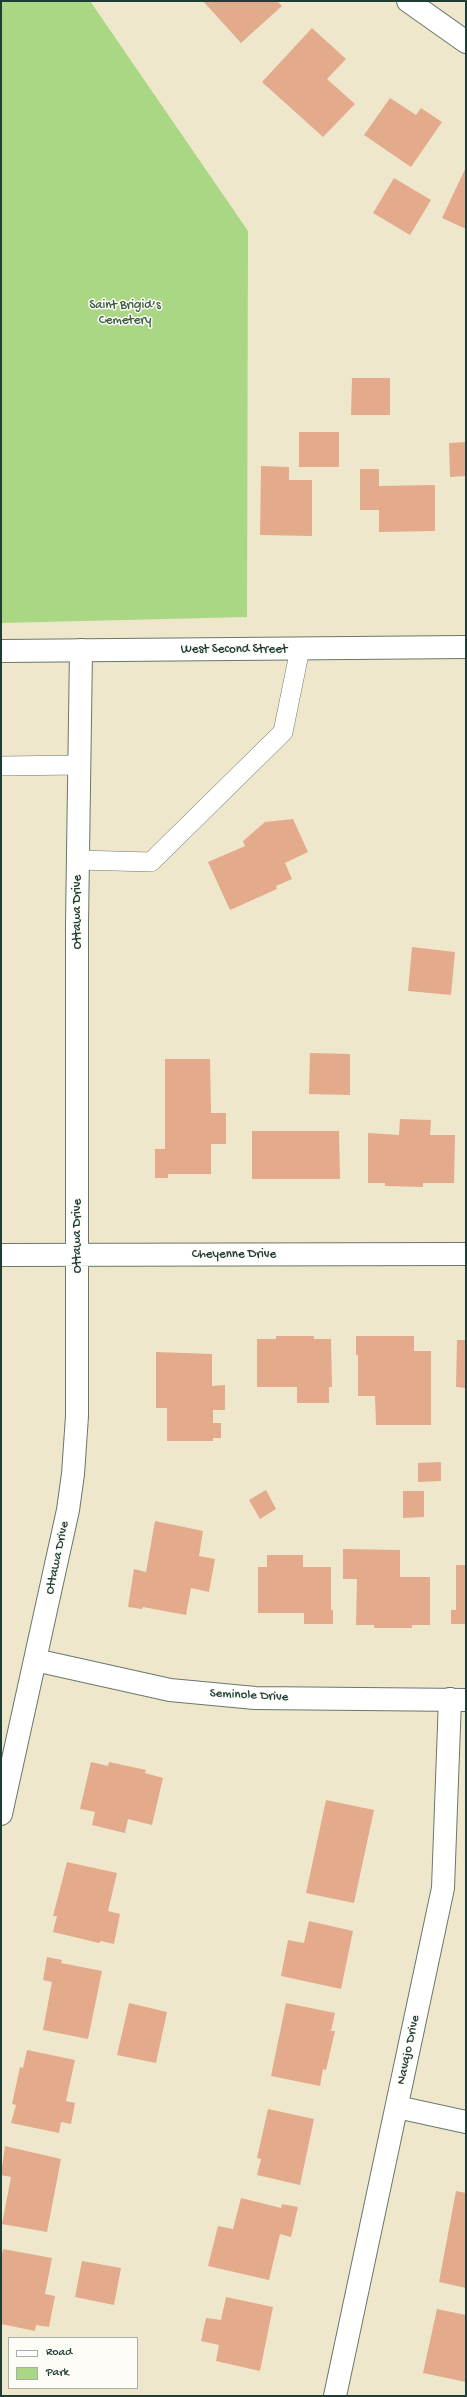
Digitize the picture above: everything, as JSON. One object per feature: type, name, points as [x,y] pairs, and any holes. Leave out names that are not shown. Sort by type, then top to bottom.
[{"type":"street","points":[[408,1],[466,42]]},
{"type":"street","name":"West Second Street","points":[[1,651],[300,649],[466,646]]},
{"type":"street","name":"Ottawa Drive","points":[[1,1814],[68,1510],[73,1474],[77,1416],[78,860],[82,650]]},
{"type":"street","name":"Cheyenne Drive","points":[[1,1255],[466,1254]]},
{"type":"street","name":"Seminole Drive","points":[[35,1660],[170,1690],[255,1698],[458,1700]]},
{"type":"street","name":"Navajo Drive","points":[[335,2396],[443,1888],[458,1700]]},
{"type":"street","points":[[397,2107],[466,2122]]},
{"type":"lane","points":[[78,860],[151,862],[283,732],[300,649]]},
{"type":"lane","points":[[1,766],[80,765]]},
{"type":"green space","name":"Saint Brigid’s Cemetery","points":[[1,1],[90,1],[248,231],[247,617],[1,623]]},
{"type":"building","points":[[203,1],[277,1],[282,6],[241,43]]},
{"type":"building","points":[[312,28],[346,59],[327,79],[355,104],[323,137],[262,82]]},
{"type":"building","points":[[390,98],[416,115],[421,108],[442,122],[411,167],[364,135]]},
{"type":"building","points":[[466,167],[466,229],[442,218]]},
{"type":"building","points":[[394,178],[431,200],[410,235],[373,213]]},
{"type":"building","points":[[352,378],[390,378],[390,415],[351,415]]},
{"type":"building","points":[[299,432],[339,432],[339,467],[299,467]]},
{"type":"building","points":[[466,442],[466,476],[450,477],[449,443]]},
{"type":"building","points":[[261,466],[289,467],[289,480],[312,480],[312,536],[260,535]]},
{"type":"building","points":[[360,469],[379,469],[379,486],[435,485],[435,531],[379,532],[379,510],[360,510]]},
{"type":"building","points":[[293,819],[308,852],[285,863],[292,879],[276,886],[277,889],[230,910],[208,862],[245,846],[243,841],[265,822]]},
{"type":"building","points":[[412,947],[455,952],[451,995],[408,991]]},
{"type":"building","points":[[310,1053],[350,1054],[350,1095],[309,1094]]},
{"type":"building","points":[[165,1059],[210,1059],[211,1113],[226,1113],[226,1144],[211,1144],[211,1174],[168,1174],[168,1178],[155,1178],[155,1149],[165,1149]]},
{"type":"building","points":[[400,1119],[431,1120],[430,1135],[455,1135],[454,1183],[423,1183],[423,1187],[385,1186],[385,1183],[368,1183],[368,1133],[399,1135]]},
{"type":"building","points":[[252,1131],[339,1131],[340,1179],[252,1179]]},
{"type":"building","points":[[276,1336],[314,1336],[314,1339],[331,1339],[332,1387],[329,1387],[329,1403],[297,1403],[297,1387],[257,1387],[257,1339],[276,1339]]},
{"type":"building","points":[[356,1336],[414,1336],[414,1351],[431,1351],[431,1425],[376,1425],[375,1396],[358,1396],[358,1355],[356,1355]]},
{"type":"building","points":[[457,1340],[466,1340],[466,1388],[456,1387]]},
{"type":"building","points":[[156,1352],[212,1354],[212,1386],[225,1385],[225,1410],[213,1410],[213,1423],[221,1423],[221,1438],[213,1438],[213,1441],[167,1441],[167,1408],[156,1408]]},
{"type":"building","points":[[441,1462],[441,1481],[418,1482],[418,1463]]},
{"type":"building","points":[[266,1490],[276,1509],[260,1519],[249,1500]]},
{"type":"building","points":[[403,1491],[424,1491],[424,1517],[403,1518]]},
{"type":"building","points":[[155,1521],[203,1531],[199,1556],[215,1559],[209,1592],[191,1588],[186,1615],[143,1607],[142,1609],[128,1607],[134,1569],[146,1572]]},
{"type":"building","points":[[343,1549],[400,1550],[400,1577],[430,1577],[430,1625],[412,1625],[412,1628],[374,1628],[374,1625],[356,1625],[357,1579],[343,1579]]},
{"type":"building","points":[[267,1555],[303,1555],[303,1567],[331,1567],[331,1610],[333,1610],[333,1624],[304,1624],[304,1613],[258,1613],[258,1567],[267,1567]]},
{"type":"building","points":[[456,1565],[466,1565],[466,1624],[451,1624],[451,1610],[456,1610]]},
{"type":"building","points":[[91,1762],[108,1766],[109,1762],[146,1770],[145,1773],[163,1778],[152,1825],[128,1819],[125,1833],[92,1825],[95,1812],[80,1809]]},
{"type":"building","points":[[326,1800],[374,1810],[354,1903],[306,1893]]},
{"type":"building","points":[[67,1862],[117,1873],[108,1911],[120,1914],[114,1944],[101,1941],[99,1943],[53,1932],[57,1916],[53,1916]]},
{"type":"building","points":[[309,1921],[353,1931],[341,1989],[281,1976],[288,1940],[304,1943]]},
{"type":"building","points":[[47,1957],[62,1960],[61,1963],[102,1971],[88,2039],[43,2030],[52,1982],[43,1980]]},
{"type":"building","points":[[129,2003],[167,2012],[156,2063],[117,2055]]},
{"type":"building","points":[[286,2003],[335,2013],[331,2031],[335,2031],[326,2070],[323,2069],[320,2086],[271,2076]]},
{"type":"building","points":[[27,2050],[75,2060],[66,2101],[75,2103],[71,2124],[61,2122],[59,2133],[11,2123],[16,2105],[12,2104],[20,2067],[23,2068]]},
{"type":"building","points":[[268,2109],[314,2119],[300,2185],[257,2175],[261,2159],[257,2158]]},
{"type":"building","points":[[5,2146],[61,2159],[47,2232],[2,2224],[11,2177],[1,2175]]},
{"type":"building","points":[[456,2191],[466,2193],[466,2288],[439,2282]]},
{"type":"building","points":[[241,2198],[281,2208],[282,2204],[298,2207],[291,2237],[280,2234],[269,2280],[208,2266],[218,2226],[233,2229]]},
{"type":"building","points":[[3,2249],[52,2258],[45,2294],[55,2296],[49,2327],[36,2325],[35,2331],[1,2324],[1,2260]]},
{"type":"building","points":[[82,2261],[121,2268],[114,2305],[75,2297]]},
{"type":"building","points":[[226,2297],[273,2307],[260,2371],[216,2361],[219,2345],[201,2341],[206,2318],[221,2320]]},
{"type":"building","points":[[437,2309],[466,2315],[466,2382],[423,2373]]}]
